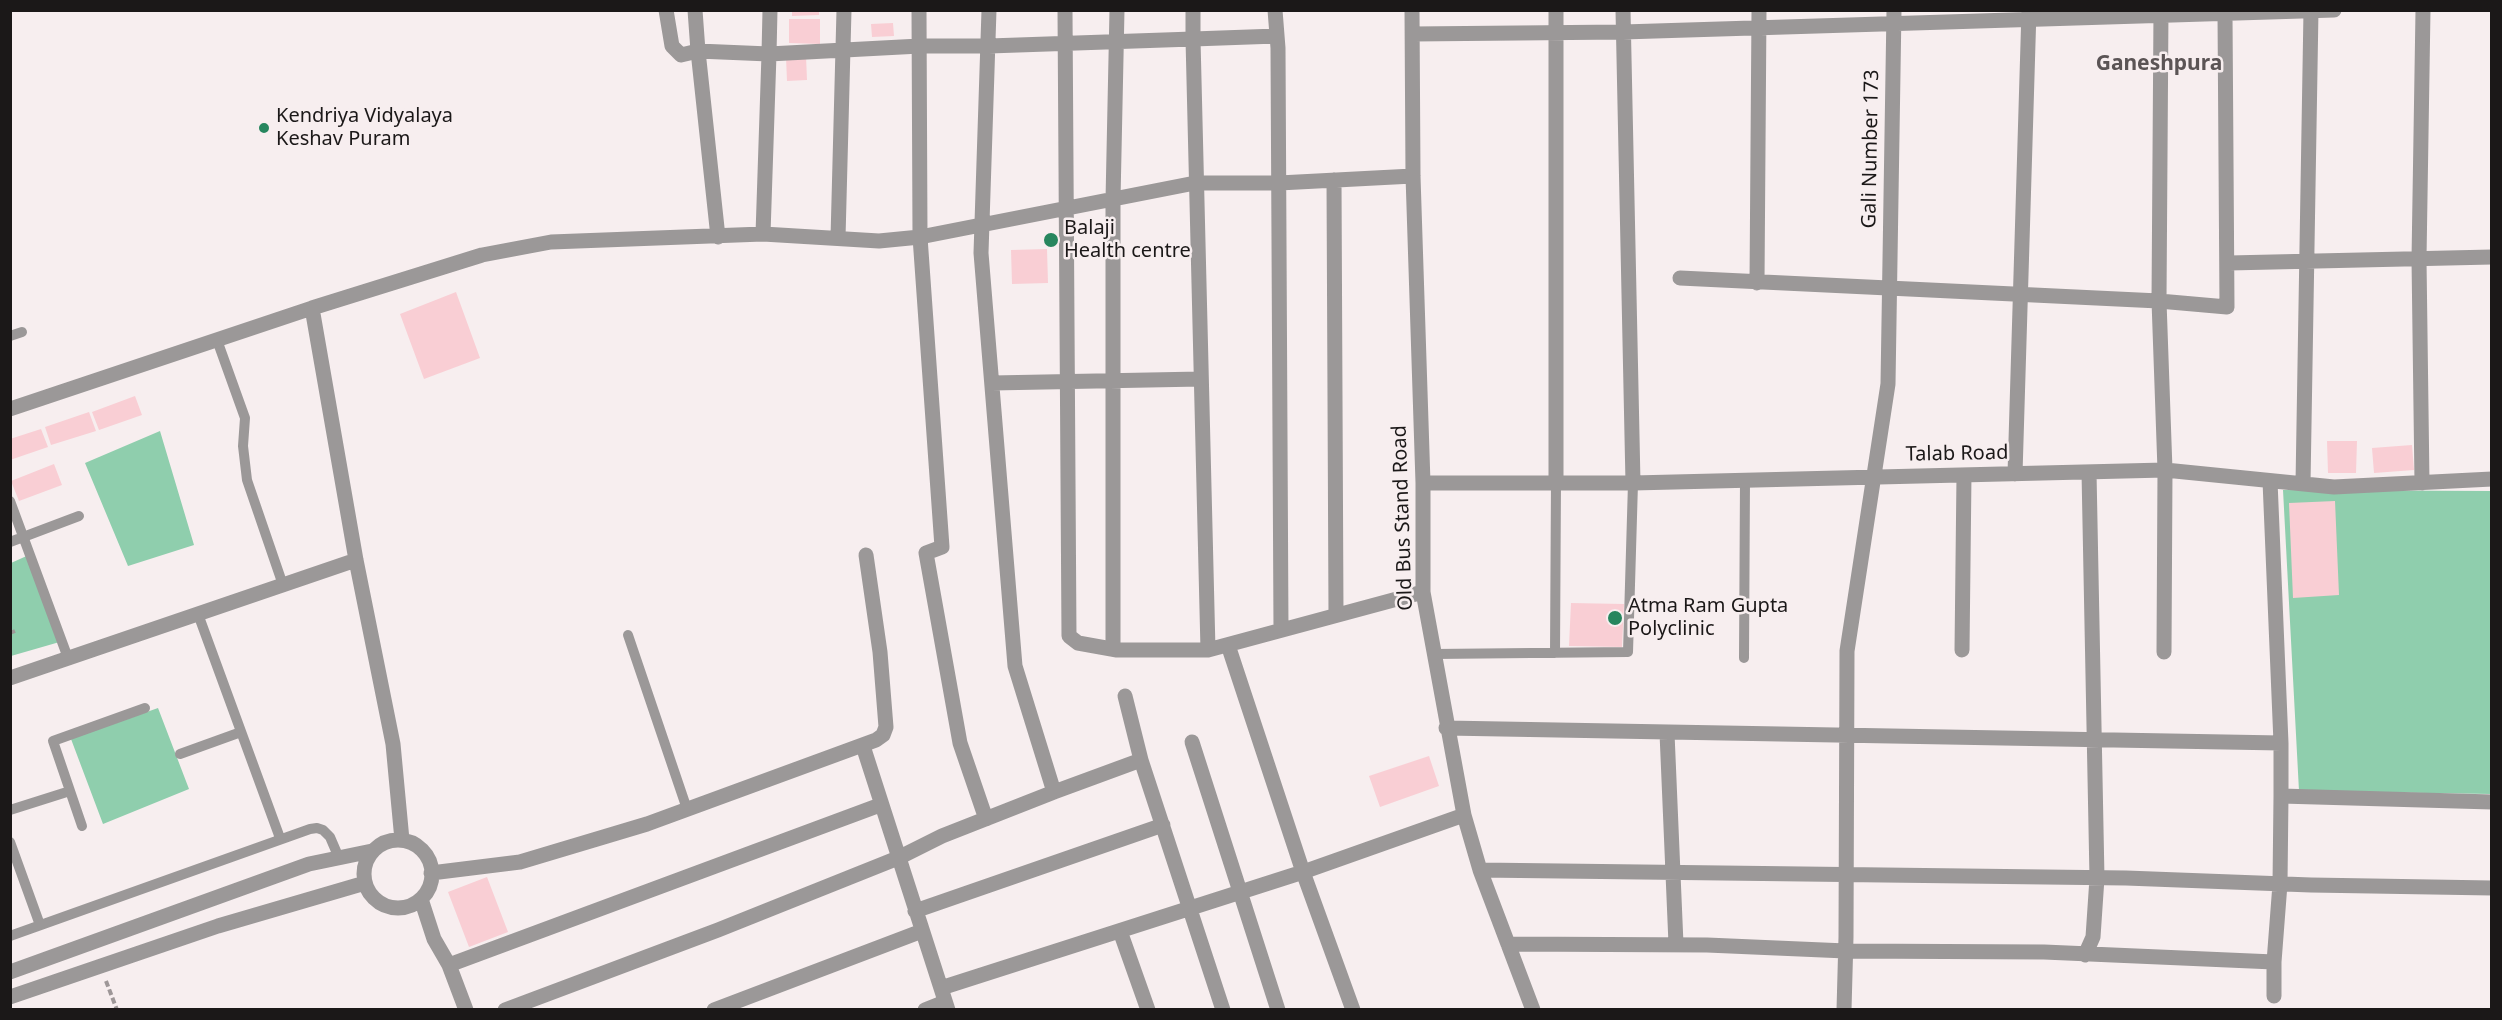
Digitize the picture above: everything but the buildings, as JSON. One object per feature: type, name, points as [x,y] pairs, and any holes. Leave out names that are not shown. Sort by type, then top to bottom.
[{"type":"street","points":[[666,10],[672,46],[681,55],[698,51],[769,54],[920,46],[989,46],[1277,36]]},
{"type":"street","points":[[695,10],[718,237]]},
{"type":"street","points":[[763,234],[770,10]]},
{"type":"street","points":[[838,238],[845,50],[844,10]]},
{"type":"street","points":[[919,10],[920,237],[942,546],[926,553],[960,743],[986,819]]},
{"type":"street","points":[[989,10],[981,253],[1015,666],[1054,792]]},
{"type":"street","points":[[1065,10],[1068,636],[1078,643],[1113,649],[1208,650],[1423,592]]},
{"type":"street","points":[[1113,649],[1113,200],[1117,10]]},
{"type":"street","points":[[1193,10],[1195,183],[1208,650]]},
{"type":"street","points":[[1275,10],[1279,183],[1281,630]]},
{"type":"street","name":"Old Bus Stand Road","points":[[1412,10],[1413,176],[1423,483],[1423,592],[1446,728],[1464,815],[1480,870],[1533,1010]]},
{"type":"street","points":[[1556,10],[1556,481]]},
{"type":"street","points":[[1623,10],[1633,483]]},
{"type":"street","points":[[1757,283],[1759,10]]},
{"type":"street","points":[[1413,34],[1557,34],[1758,28],[1894,18],[2225,14],[2334,10]]},
{"type":"street","points":[[2422,483],[2419,259],[2423,10]]},
{"type":"street","points":[[2303,484],[2312,11]]},
{"type":"street","points":[[2161,13],[2159,301],[2165,470],[2164,652]]},
{"type":"street","points":[[1680,278],[2159,301],[2227,307],[2229,263],[2225,14]]},
{"type":"street","points":[[2015,474],[2028,16]]},
{"type":"street","name":"Gali Number 173","points":[[1844,1010],[1847,874],[1847,651],[1888,384],[1894,18]]},
{"type":"street","points":[[10,409],[312,308],[482,255],[550,242],[763,234],[879,241],[920,237],[1195,183],[1279,183],[1413,176]]},
{"type":"street","points":[[1334,180],[1336,615]]},
{"type":"street","points":[[2229,263],[2492,257]]},
{"type":"street","points":[[312,308],[356,560],[393,744],[402,840]]},
{"type":"street","points":[[992,383],[1201,379]]},
{"type":"street","name":"Talab Road","points":[[1423,483],[1556,481],[1633,483],[2165,470],[2334,487],[2492,479]]},
{"type":"street","points":[[2085,955],[2093,937],[2097,878],[2089,472]]},
{"type":"street","points":[[1962,650],[1964,475]]},
{"type":"street","points":[[2270,481],[2281,743],[2280,884],[2274,962],[2274,996]]},
{"type":"street","points":[[431,873],[520,862],[687,809],[863,746],[883,735],[886,727],[880,652],[866,555]]},
{"type":"street","points":[[10,678],[356,560]]},
{"type":"street","points":[[1228,645],[1353,1010]]},
{"type":"street","points":[[1125,696],[1141,760],[1223,1010]]},
{"type":"street","points":[[1446,728],[2281,743]]},
{"type":"street","points":[[1667,733],[1676,945]]},
{"type":"street","points":[[1192,742],[1278,1010]]},
{"type":"street","points":[[863,746],[880,805],[945,1000]]},
{"type":"street","points":[[505,1010],[718,930],[898,858],[942,836],[1141,760]]},
{"type":"street","points":[[2281,796],[2492,802]]},
{"type":"street","points":[[449,965],[880,805]]},
{"type":"street","points":[[925,1010],[1120,931],[1304,872],[1464,815]]},
{"type":"street","points":[[915,911],[1163,825]]},
{"type":"street","points":[[402,840],[422,849],[428,858],[431,873],[428,890],[421,899],[412,906],[388,907],[369,894],[364,872],[366,860],[372,851],[381,844],[402,840]]},
{"type":"street","points":[[10,972],[309,864],[372,851]]},
{"type":"street","points":[[1480,870],[2097,878],[2492,888]]},
{"type":"street","points":[[10,997],[218,926],[365,883]]},
{"type":"street","points":[[421,899],[434,939],[449,965],[466,1010]]},
{"type":"street","points":[[714,1010],[922,931]]},
{"type":"street","points":[[1120,931],[1148,1010]]},
{"type":"street","points":[[1508,944],[1676,945],[1846,951],[2044,952],[2274,962]]},
{"type":"lane","points":[[10,336],[22,332]]},
{"type":"lane","points":[[217,340],[245,418],[243,446],[247,480],[283,585]]},
{"type":"lane","points":[[1744,657],[1745,480]]},
{"type":"lane","points":[[1555,653],[1556,481]]},
{"type":"lane","points":[[1434,654],[1628,652],[1633,483]]},
{"type":"lane","points":[[10,501],[68,658]]},
{"type":"lane","points":[[10,542],[79,516]]},
{"type":"lane","points":[[198,614],[280,838]]},
{"type":"lane","points":[[628,635],[687,809]]},
{"type":"lane","points":[[82,826],[53,741],[145,708]]},
{"type":"lane","points":[[180,754],[241,732]]},
{"type":"lane","points":[[10,810],[70,791]]},
{"type":"lane","points":[[10,936],[280,838],[318,828],[330,837],[339,858]]},
{"type":"lane","points":[[10,842],[40,925]]},
{"type":"path","points":[[100,966],[117,1010]]},
{"type":"green space","points":[[160,431],[194,545],[128,566],[85,463]]},
{"type":"green space","points":[[2283,490],[2491,491],[2491,794],[2299,791]]},
{"type":"green space","points":[[31,554],[63,641],[11,656],[11,563]]},
{"type":"green space","points":[[158,708],[189,789],[103,824],[71,739]]},
{"type":"place","name":"Kendriya Vidyalaya Keshav Puram","points":[[264,128]]},
{"type":"place","name":"Balaji Health centre","points":[[1051,240]]},
{"type":"place","name":"Atma Ram Gupta Polyclinic","points":[[1615,618]]},
{"type":"district","name":"Ganeshpura","points":[[2159,64]]}]
